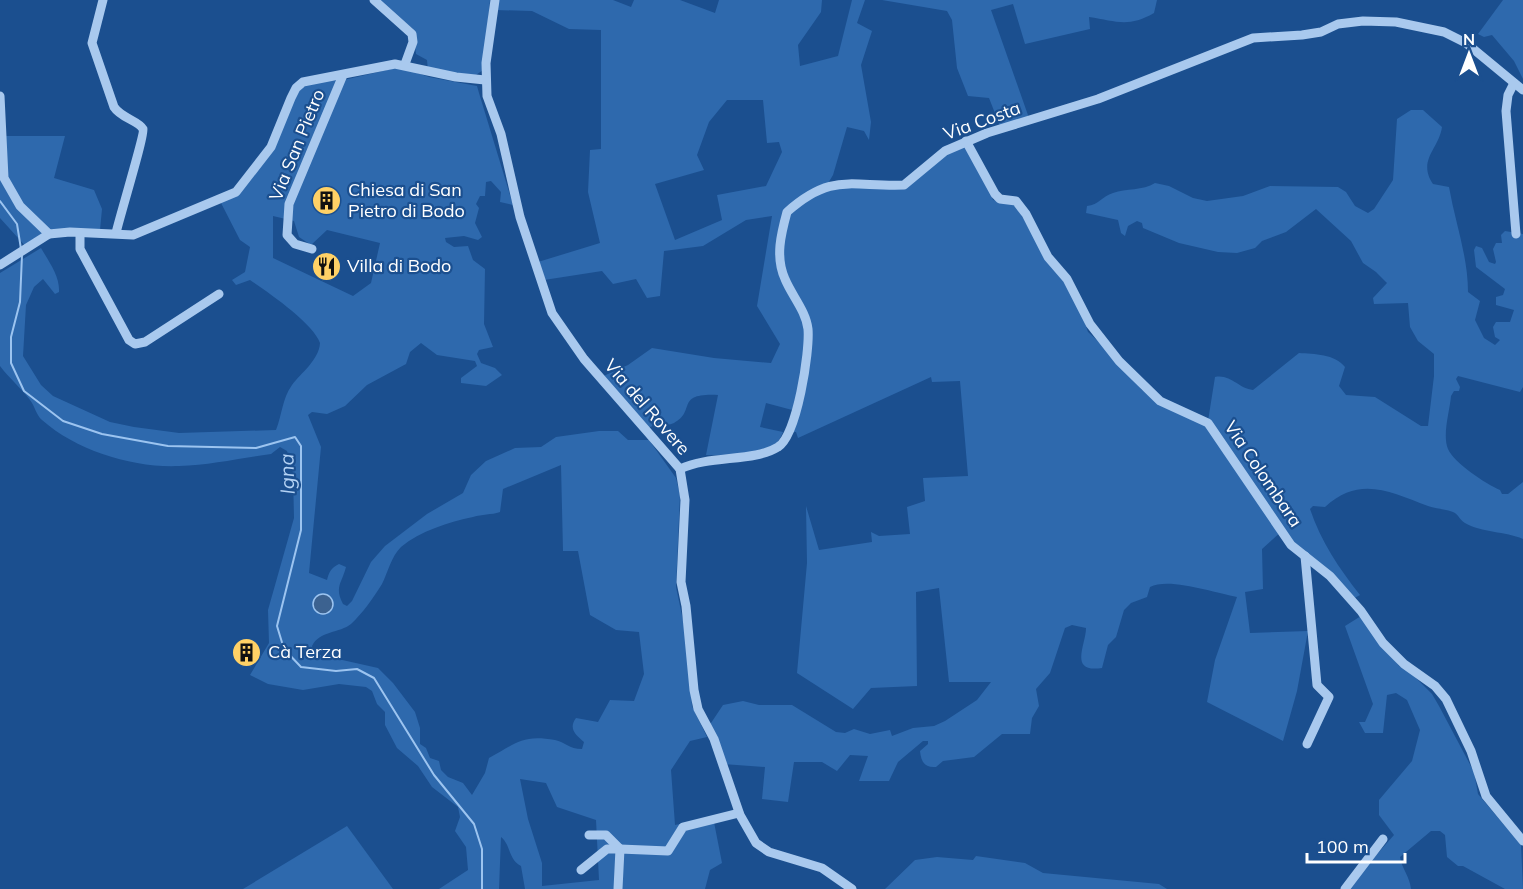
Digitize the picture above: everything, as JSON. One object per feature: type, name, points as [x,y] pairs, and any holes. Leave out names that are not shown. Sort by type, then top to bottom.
[{"type":"street","points":[[103,0],[92,43],[114,107],[119,114],[140,125],[144,137],[131,173],[116,233]]},
{"type":"street","points":[[374,0],[412,34],[413,42],[405,64]]},
{"type":"street","name":"Via del Rovere","points":[[495,0],[485,80],[520,217],[552,313],[590,367],[680,469],[685,500],[681,582],[686,606],[694,690],[698,710],[714,738],[739,813],[756,843],[769,852],[822,868],[852,889]]},
{"type":"street","name":"Via Costa","points":[[680,469],[700,461],[766,452],[779,447],[787,438],[804,381],[808,327],[785,279],[780,263],[780,240],[787,212],[829,185],[856,182],[904,185],[945,151],[966,141],[1098,99],[1253,38],[1321,32],[1338,24],[1363,21],[1396,22],[1444,32],[1466,43],[1523,90]]},
{"type":"street","name":"Via San Pietro","points":[[49,234],[116,233],[133,236],[236,192],[271,147],[296,88],[303,82],[405,64],[456,77],[485,80]]},
{"type":"street","name":"Via San Pietro","points":[[312,249],[295,244],[287,235],[289,204],[343,75]]},
{"type":"street","points":[[1514,83],[1508,95],[1506,111],[1516,234]]},
{"type":"street","points":[[0,96],[4,178],[20,206],[49,234],[0,265]]},
{"type":"street","name":"Via Colombara","points":[[966,141],[995,194],[1000,199],[1016,201],[1026,214],[1048,257],[1067,279],[1090,324],[1119,361],[1160,400],[1208,423],[1282,534],[1330,576],[1357,606],[1383,644],[1404,664],[1435,686],[1446,699],[1471,751],[1486,796],[1523,841]]},
{"type":"street","points":[[80,234],[80,249],[129,340],[135,345],[145,342],[219,294]]},
{"type":"street","points":[[1305,556],[1317,685],[1329,698],[1307,744]]},
{"type":"street","points":[[581,870],[607,849],[668,851],[683,827],[739,813]]},
{"type":"street","points":[[589,835],[606,835],[620,849],[618,889]]},
{"type":"street","points":[[1345,889],[1383,839]]},
{"type":"shaded area","points":[[377,0],[490,0],[483,70],[476,75],[428,71],[427,60],[416,54],[413,29]]},
{"type":"shaded area","points":[[496,0],[613,0],[631,7],[634,0],[680,0],[715,13],[719,0],[822,0],[821,12],[798,45],[800,66],[838,56],[852,0],[865,0],[857,23],[872,31],[861,65],[871,122],[869,140],[864,131],[847,127],[833,175],[827,185],[893,188],[944,154],[944,146],[971,142],[993,200],[1014,203],[1029,228],[1069,278],[1088,332],[1113,355],[1142,390],[1208,421],[1215,377],[1226,378],[1253,390],[1299,353],[1324,356],[1341,363],[1345,367],[1339,386],[1346,395],[1375,397],[1421,426],[1428,426],[1434,376],[1434,354],[1418,341],[1410,327],[1408,303],[1374,304],[1373,298],[1387,283],[1363,263],[1351,241],[1316,209],[1286,232],[1262,241],[1255,248],[1237,253],[1218,252],[1179,243],[1143,228],[1142,223],[1137,221],[1128,226],[1125,236],[1121,233],[1118,220],[1086,213],[1087,206],[1113,193],[1155,183],[1207,201],[1243,196],[1270,186],[1338,187],[1346,192],[1355,206],[1368,213],[1374,209],[1393,180],[1397,119],[1411,110],[1423,110],[1442,127],[1428,161],[1429,176],[1433,184],[1449,187],[1464,252],[1468,292],[1480,301],[1475,320],[1484,338],[1495,345],[1500,340],[1495,337],[1493,327],[1496,322],[1510,322],[1514,310],[1496,305],[1496,297],[1503,295],[1505,289],[1476,267],[1474,250],[1476,246],[1482,248],[1489,262],[1495,264],[1493,249],[1496,243],[1502,243],[1501,235],[1505,231],[1523,234],[1523,387],[1520,392],[1458,376],[1456,379],[1460,387],[1459,391],[1454,391],[1451,396],[1446,443],[1451,455],[1463,467],[1500,490],[1502,494],[1508,494],[1523,482],[1523,539],[1472,526],[1452,512],[1388,492],[1375,489],[1351,491],[1325,507],[1313,506],[1310,509],[1331,554],[1360,595],[1351,600],[1282,531],[1262,549],[1263,589],[1245,592],[1250,633],[1308,631],[1297,691],[1283,741],[1207,702],[1215,660],[1237,597],[1180,585],[1158,584],[1150,587],[1147,597],[1131,603],[1124,610],[1116,637],[1108,645],[1102,668],[1085,666],[1082,662],[1086,628],[1072,625],[1065,628],[1050,673],[1036,689],[1039,706],[1032,718],[1030,734],[1002,734],[974,757],[943,761],[936,767],[926,765],[921,758],[920,751],[928,744],[928,741],[923,741],[898,762],[889,781],[859,781],[868,756],[850,755],[837,771],[822,762],[794,762],[788,802],[762,799],[765,767],[723,764],[709,726],[723,705],[743,701],[759,705],[792,705],[836,732],[845,733],[854,729],[870,734],[890,730],[892,736],[913,728],[934,726],[945,721],[977,700],[991,682],[949,682],[939,588],[916,592],[917,686],[871,688],[853,709],[797,673],[807,563],[806,506],[819,550],[872,542],[871,532],[879,536],[910,534],[907,507],[925,501],[923,478],[968,476],[960,381],[932,382],[931,377],[798,438],[796,432],[791,432],[796,411],[766,403],[760,427],[783,432],[770,449],[750,456],[706,455],[718,395],[696,397],[688,404],[681,418],[674,423],[646,429],[599,378],[628,365],[652,348],[714,358],[771,363],[780,344],[757,306],[772,216],[746,220],[703,246],[664,251],[660,296],[647,298],[636,279],[613,284],[602,271],[544,280],[538,262],[600,243],[588,192],[590,150],[601,149],[601,30],[569,29],[532,11],[495,10]],"holes":[[[727,100],[763,100],[767,143],[779,142],[782,152],[766,186],[717,195],[722,220],[675,240],[655,184],[704,170],[697,155],[709,122]]]},
{"type":"shaded area","points":[[882,0],[1157,0],[1154,13],[1137,21],[1122,22],[1089,17],[1090,29],[1025,44],[1013,4],[991,10],[1029,118],[1000,126],[989,98],[968,96],[957,68],[952,20],[947,11]]},
{"type":"shaded area","points":[[1503,0],[1523,0],[1523,79],[1514,61],[1492,35],[1484,37],[1478,34]]},
{"type":"shaded area","points":[[400,67],[429,77],[477,86],[513,205],[500,202],[501,192],[491,181],[486,182],[485,196],[480,196],[476,204],[479,208],[475,223],[482,237],[478,240],[464,236],[445,238],[446,242],[454,247],[468,246],[473,260],[485,269],[484,324],[493,347],[479,350],[477,354],[481,363],[495,368],[502,375],[486,386],[461,383],[461,378],[477,366],[475,361],[437,355],[421,343],[410,352],[406,364],[367,385],[345,406],[327,414],[312,412],[308,415],[321,447],[309,573],[327,580],[331,570],[336,566],[339,564],[346,567],[339,593],[343,604],[347,606],[352,601],[371,562],[385,546],[427,514],[463,493],[471,475],[486,461],[515,448],[541,447],[556,437],[599,431],[618,431],[628,440],[649,440],[676,478],[680,495],[676,587],[688,644],[692,706],[707,737],[690,741],[671,770],[675,825],[713,817],[722,863],[710,870],[705,889],[525,889],[521,866],[514,860],[501,837],[499,889],[439,889],[468,870],[466,847],[455,831],[460,817],[458,807],[432,787],[418,766],[397,748],[385,725],[385,712],[377,704],[372,691],[366,687],[339,684],[303,690],[268,684],[250,675],[269,643],[268,610],[294,518],[293,473],[287,451],[280,447],[271,454],[179,466],[143,464],[106,455],[72,441],[42,420],[30,400],[0,366],[0,273],[41,248],[56,275],[59,292],[55,294],[43,279],[34,287],[26,305],[23,356],[41,385],[53,396],[110,422],[134,427],[179,433],[276,430],[289,390],[313,361],[320,343],[316,335],[300,318],[268,292],[250,280],[236,285],[232,280],[245,272],[250,247],[240,240],[220,201],[237,194],[274,145],[294,93],[310,83],[348,79]],"holes":[[[273,216],[294,221],[299,237],[311,245],[327,230],[380,243],[371,283],[353,296],[273,258]],[[561,465],[563,551],[578,551],[590,615],[616,630],[639,632],[644,674],[634,701],[610,700],[598,722],[576,718],[573,729],[584,742],[582,749],[544,738],[526,739],[489,758],[485,773],[472,795],[463,783],[448,777],[441,770],[439,761],[430,758],[426,748],[420,744],[420,728],[415,712],[393,683],[378,668],[320,655],[313,651],[312,646],[315,641],[325,635],[351,624],[372,600],[401,547],[417,536],[445,524],[500,512],[503,489]],[[520,779],[546,783],[557,807],[596,820],[599,880],[542,886],[542,863],[528,819]]]},
{"type":"shaded area","points":[[0,115],[2,136],[65,136],[54,178],[94,190],[102,209],[100,230],[67,230],[28,249],[0,218]]},
{"type":"shaded area","points":[[323,594],[330,597],[333,604],[330,611],[323,614],[316,611],[313,604],[316,597]]},
{"type":"shaded area","points":[[1361,616],[1399,666],[1410,672],[1432,694],[1474,772],[1478,794],[1521,845],[1523,889],[1505,889],[1463,866],[1458,866],[1447,857],[1445,835],[1440,831],[1431,831],[1400,857],[1411,889],[1346,889],[1394,835],[1379,815],[1379,800],[1412,761],[1420,730],[1407,700],[1396,693],[1387,695],[1383,733],[1365,733],[1359,722],[1365,722],[1373,704],[1345,626]]},
{"type":"shaded area","points":[[347,826],[393,889],[243,889]]},
{"type":"shaded area","points":[[976,856],[1025,863],[1043,873],[1159,884],[1167,889],[885,889],[915,860],[937,857],[973,860]]},
{"type":"waterway","name":"Igna","points":[[0,201],[17,224],[21,249]]},
{"type":"waterway","name":"Igna","points":[[22,255],[20,302],[11,337],[11,363],[24,391],[63,421],[102,434],[168,446],[256,448],[295,437],[301,446],[301,530],[277,626],[284,649],[301,667],[336,671],[357,669],[374,678],[434,775],[474,824],[482,849],[482,889]]},
{"type":"place","name":"Chiesa di San Pietro di Bodo","points":[[327,200]]},
{"type":"place","name":"Villa di Bodo","points":[[326,266]]},
{"type":"place","name":"Cà Terza","points":[[247,652]]}]
